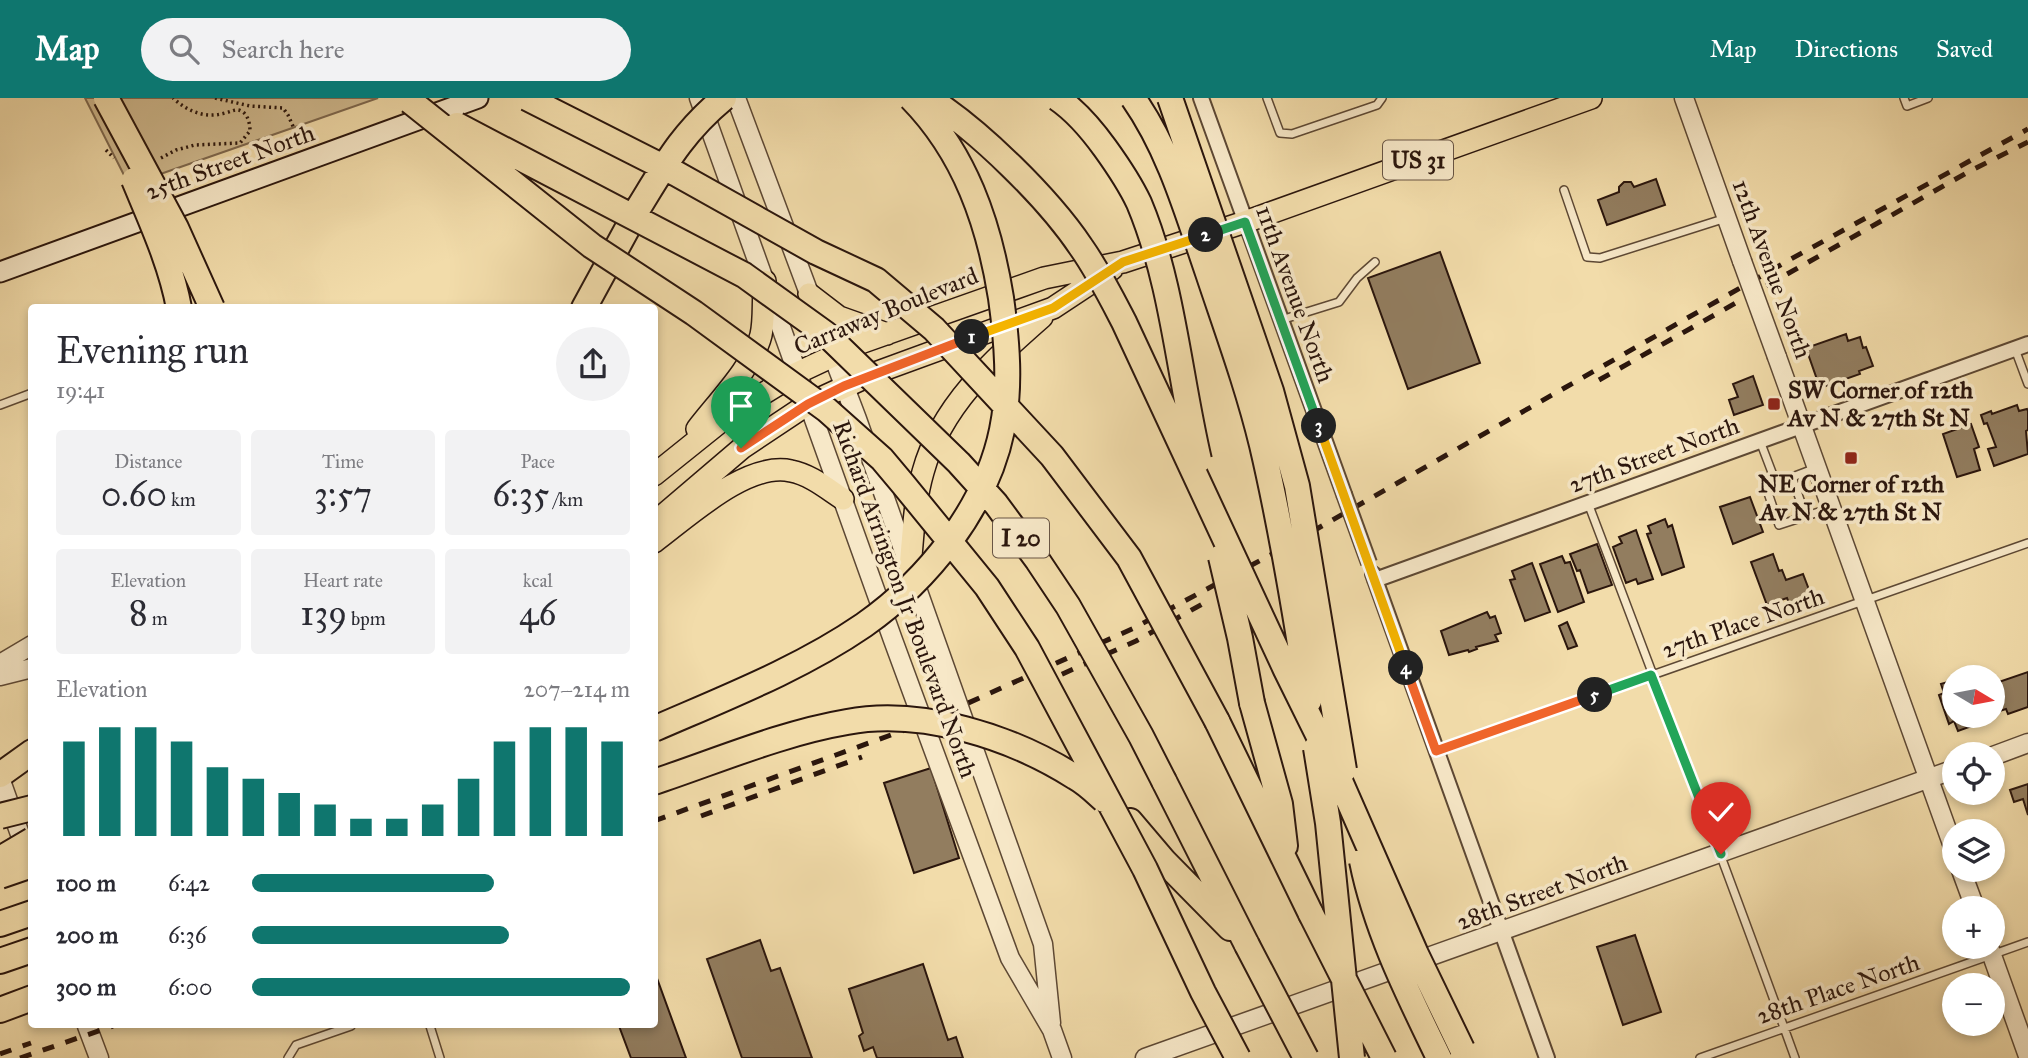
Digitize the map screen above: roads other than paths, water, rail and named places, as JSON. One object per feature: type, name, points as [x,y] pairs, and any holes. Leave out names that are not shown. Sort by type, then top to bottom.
[{"type":"highway","points":[[104,98],[158,239],[178,304]]},
{"type":"highway","points":[[104,98],[176,228],[210,304]]},
{"type":"highway","points":[[527,98],[677,174],[816,252],[876,280],[934,329],[1052,456],[1129,558],[1217,721],[1384,1058]]},
{"type":"highway","points":[[586,304],[676,146],[704,114],[724,98]]},
{"type":"highway","points":[[658,727],[815,654],[862,626],[893,603],[924,573],[953,536],[976,500],[993,465],[1002,429],[1007,383],[1003,311],[996,266],[984,220],[964,172],[926,113],[911,98]]},
{"type":"highway","points":[[928,98],[962,122],[1054,212],[1081,247],[1104,286],[1124,322],[1333,765],[1416,954],[1466,1058]]},
{"type":"highway","points":[[1058,98],[1097,136],[1121,170],[1139,203],[1151,239],[1164,287],[1194,441],[1240,638],[1252,703],[1280,804],[1287,864]]},
{"type":"highway","points":[[1133,98],[1163,147],[1178,184],[1262,443],[1299,635],[1328,823],[1352,1058]]},
{"type":"highway","points":[[1170,98],[1270,391],[1297,486],[1341,755],[1365,876],[1392,960],[1439,1058]]},
{"type":"highway","points":[[407,99],[593,246],[694,313],[827,410],[882,459],[987,587],[1027,648],[1145,869],[1203,992],[1238,1058]]},
{"type":"highway","name":"I 20","points":[[407,99],[744,275],[826,334],[959,463],[996,504],[1068,606],[1141,736],[1306,1058]]},
{"type":"highway","points":[[603,304],[639,207]]},
{"type":"highway","points":[[658,781],[785,738],[848,721],[901,718],[962,729],[1022,748],[1077,777],[1130,821],[1164,861],[1247,945]]},
{"type":"highway","points":[[0,777],[28,755]]},
{"type":"highway","points":[[0,816],[28,809]]},
{"type":"highway","points":[[0,859],[28,842]]},
{"type":"highway","points":[[0,877],[28,867]]},
{"type":"highway","points":[[0,925],[28,914]]},
{"type":"highway","points":[[0,961],[28,951]]},
{"type":"highway","points":[[0,1010],[28,1000]]},
{"type":"main road","name":"25th Street North","points":[[0,272],[478,98]]},
{"type":"main road","name":"Carraway Boulevard","points":[[658,471],[730,414],[797,373],[887,334],[1044,278],[1123,262],[1245,222],[1591,98]]},
{"type":"main road","name":"Carraway Boulevard","points":[[658,520],[741,448],[808,404],[844,386],[1053,308],[1123,262]]},
{"type":"main road","points":[[679,453],[746,365],[758,345],[763,325],[765,281]]},
{"type":"main road","points":[[809,294],[839,317],[887,334]]},
{"type":"main road","points":[[910,568],[918,493],[923,471],[938,432],[981,372],[1053,308]]},
{"type":"main road","points":[[658,539],[741,479],[767,470],[781,469],[806,475],[842,499]]},
{"type":"street","name":"Richard Arrington Jr Boulevard North","points":[[699,98],[1010,958],[1052,1030],[1062,1058]]},
{"type":"street","name":"Richard Arrington Jr Boulevard North","points":[[736,98],[844,386],[1043,944],[1052,1030]]},
{"type":"street","name":"11th Avenue North","points":[[1201,98],[1547,1058]]},
{"type":"street","name":"12th Avenue North","points":[[1684,98],[1943,819]]},
{"type":"street","name":"27th Street North","points":[[1375,580],[2022,346]]},
{"type":"street","points":[[0,664],[28,647]]},
{"type":"street","points":[[0,676],[28,669]]},
{"type":"street","points":[[2005,752],[2028,743]]},
{"type":"street","name":"28th Street North","points":[[1145,1058],[1942,774]]},
{"type":"street","points":[[0,777],[28,855]]},
{"type":"street","points":[[1993,959],[2028,1056]]},
{"type":"street","points":[[89,1028],[99,1058]]},
{"type":"lane","points":[[1267,98],[1280,133],[1292,134],[1377,105],[1382,98]]},
{"type":"lane","points":[[1904,98],[1907,106],[1928,98]]},
{"type":"lane","points":[[1563,190],[1587,257],[1591,259],[1727,218]]},
{"type":"lane","points":[[1281,320],[1339,302],[1357,278],[1375,262]]},
{"type":"lane","points":[[2022,346],[2028,384]]},
{"type":"lane","points":[[0,405],[28,394]]},
{"type":"lane","points":[[1760,441],[1776,483]]},
{"type":"lane","points":[[1817,468],[1766,487],[1779,525],[1831,508]]},
{"type":"lane","points":[[1792,477],[1806,517]]},
{"type":"lane","points":[[1588,503],[1795,1058]]},
{"type":"lane","name":"27th Place North","points":[[1436,751],[2028,543]]},
{"type":"lane","name":"28th Place North","points":[[2005,947],[2028,942]]},
{"type":"lane","name":"28th Place North","points":[[1700,1058],[1969,959]]},
{"type":"lane","points":[[288,1058],[296,1045],[345,1028]]},
{"type":"lane","points":[[431,1028],[440,1058]]},
{"type":"railway","points":[[658,820],[924,723],[1134,628],[1278,551],[1791,259],[2028,129]]},
{"type":"railway","points":[[1599,380],[1970,171],[2028,142]]},
{"type":"railway","points":[[1040,684],[1136,641],[1206,602]]},
{"type":"railway","points":[[701,816],[862,757]]},
{"type":"railway","points":[[20,1058],[107,1028]]},
{"type":"railway","points":[[0,1054],[31,1043]]},
{"type":"place","name":"SW Corner of 12th Av N & 27th St N","points":[[1774,404]]},
{"type":"place","name":"NE Corner of 12th Av N & 27th St N","points":[[1851,458]]}]
